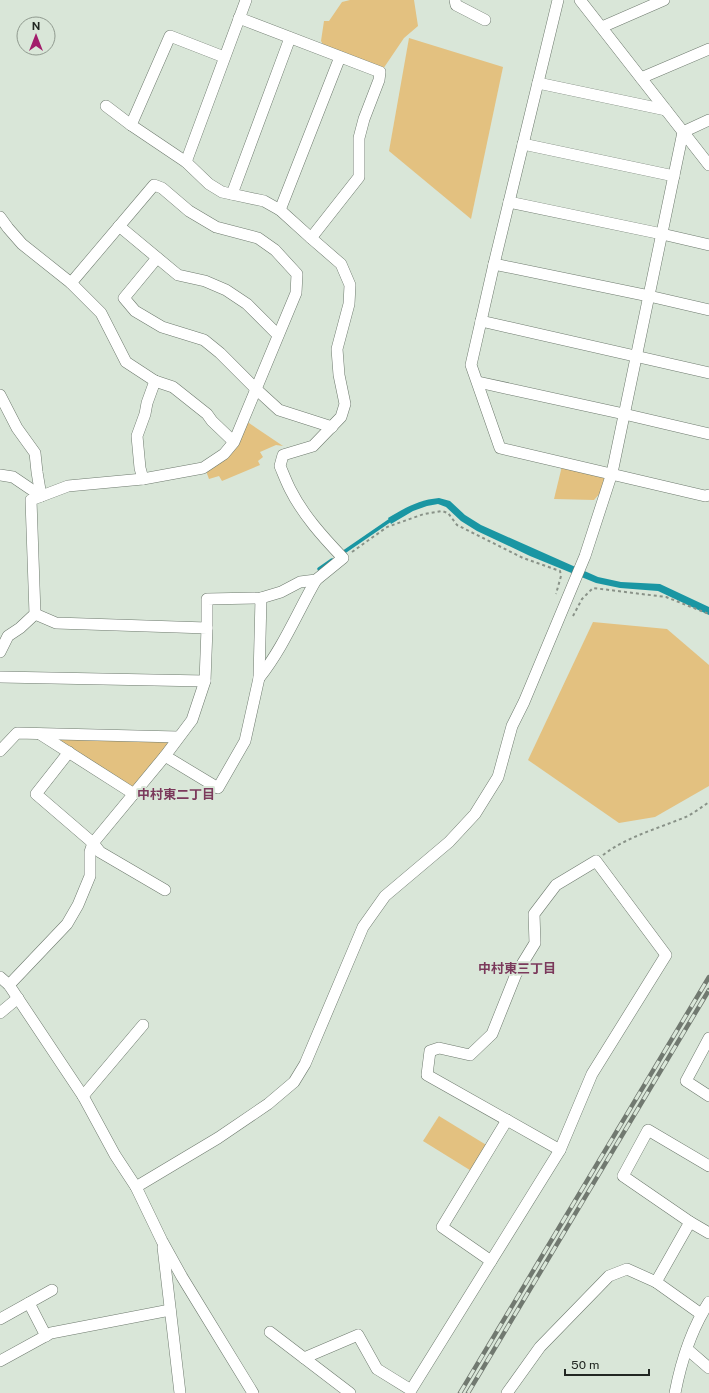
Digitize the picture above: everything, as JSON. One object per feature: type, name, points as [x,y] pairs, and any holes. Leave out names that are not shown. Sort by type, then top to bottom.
[{"type":"street","points":[[186,162],[246,0]]},
{"type":"street","points":[[454,0],[456,5],[485,20]]},
{"type":"street","points":[[558,0],[471,365],[500,448],[705,496],[709,495]]},
{"type":"street","points":[[580,0],[709,166]]},
{"type":"street","points":[[602,27],[664,0]]},
{"type":"street","points":[[239,18],[380,72],[379,80],[364,119],[359,138],[359,177],[311,238]]},
{"type":"street","points":[[131,125],[170,36],[224,57]]},
{"type":"street","points":[[232,194],[290,38]]},
{"type":"street","points":[[641,78],[709,49]]},
{"type":"street","points":[[280,210],[340,57]]},
{"type":"street","points":[[538,83],[666,110]]},
{"type":"street","points":[[106,106],[131,125],[186,162],[209,184],[222,192],[264,201],[280,210],[341,264],[350,285],[349,304],[337,349],[339,375],[345,404],[341,417],[313,446],[283,455],[280,466],[290,489],[300,504],[320,533],[343,558],[316,580],[270,664],[259,678]]},
{"type":"street","points":[[683,132],[709,120]]},
{"type":"street","points":[[136,1187],[218,1138],[268,1104],[294,1082],[306,1064],[363,927],[385,896],[449,842],[475,814],[498,777],[512,726],[524,702],[585,556],[612,473],[683,132]]},
{"type":"street","points":[[523,144],[674,176]]},
{"type":"street","points":[[0,652],[8,636],[20,628],[35,614],[31,500],[68,486],[143,479],[203,468],[224,454],[234,442],[296,293],[297,274],[275,250],[258,238],[216,227],[189,211],[162,188],[154,185],[71,283]]},
{"type":"street","points":[[509,202],[709,245]]},
{"type":"street","points":[[0,216],[22,244],[71,283],[101,312],[126,362],[155,382],[173,387],[207,414],[212,421],[234,442]]},
{"type":"street","points":[[119,226],[178,275],[205,281],[226,290],[247,304],[278,335]]},
{"type":"street","points":[[157,258],[124,298],[135,311],[162,327],[204,340],[279,410],[332,427]]},
{"type":"street","points":[[494,264],[709,310]]},
{"type":"street","points":[[481,321],[709,373]]},
{"type":"street","points":[[143,479],[140,468],[137,436],[145,414],[146,403],[155,382]]},
{"type":"street","points":[[478,382],[709,434]]},
{"type":"street","points":[[0,395],[17,428],[35,453],[41,496]]},
{"type":"street","points":[[0,474],[14,477],[41,496]]},
{"type":"street","points":[[9,985],[67,924],[78,905],[90,876],[90,852],[93,843],[165,756],[192,720],[205,681],[208,598],[261,598],[281,592],[300,582],[316,580]]},
{"type":"street","points":[[165,756],[218,788],[245,741],[259,678],[261,598]]},
{"type":"street","points":[[35,614],[56,623],[207,628]]},
{"type":"street","points":[[0,677],[205,681]]},
{"type":"street","points":[[0,751],[16,733],[178,737]]},
{"type":"street","points":[[39,734],[134,794]]},
{"type":"street","points":[[69,752],[36,794],[93,843],[100,852],[165,890]]},
{"type":"street","points":[[304,1358],[358,1335],[377,1369],[410,1392],[560,1150],[592,1074],[666,955],[596,861],[556,885],[534,914],[535,943],[516,974],[492,1034],[470,1055],[439,1048],[430,1051],[426,1075],[560,1150]]},
{"type":"street","points":[[0,977],[9,985],[83,1096],[115,1155],[136,1187],[182,1278],[253,1393]]},
{"type":"street","points":[[0,1013],[18,998]]},
{"type":"street","points":[[83,1096],[144,1025]]},
{"type":"street","points":[[709,1038],[686,1081],[709,1096]]},
{"type":"street","points":[[491,1261],[442,1227],[507,1120]]},
{"type":"street","points":[[709,1166],[648,1130],[623,1176],[690,1222],[709,1233]]},
{"type":"street","points":[[656,1282],[690,1222]]},
{"type":"street","points":[[162,1241],[180,1393]]},
{"type":"street","points":[[507,1393],[540,1347],[609,1276],[627,1269],[656,1282],[701,1314]]},
{"type":"street","points":[[0,1320],[52,1290]]},
{"type":"street","points":[[675,1393],[687,1349],[701,1314],[709,1302]]},
{"type":"street","points":[[29,1303],[46,1336]]},
{"type":"street","points":[[0,1361],[51,1333],[170,1310]]},
{"type":"street","points":[[270,1332],[350,1393]]},
{"type":"street","points":[[687,1349],[709,1368]]},
{"type":"path","points":[[343,558],[387,527],[424,514],[442,511],[448,513],[457,525],[523,558],[560,571],[561,576],[555,598]]},
{"type":"path","points":[[571,620],[582,599],[593,588],[666,597],[709,614]]},
{"type":"path","points":[[596,861],[612,848],[690,815],[709,802]]},
{"type":"shaded area","points":[[350,0],[414,0],[418,26],[404,38],[383,69],[325,48],[321,41],[324,21],[329,21],[342,2]]},
{"type":"shaded area","points":[[409,38],[503,67],[471,219],[389,151]]},
{"type":"shaded area","points":[[246,421],[283,446],[276,445],[260,452],[263,457],[258,461],[260,465],[222,481],[219,476],[209,479],[206,471]]},
{"type":"shaded area","points":[[562,466],[607,475],[601,492],[594,500],[554,499]]},
{"type":"shaded area","points":[[593,622],[667,629],[709,665],[709,786],[655,817],[619,823],[528,760]]},
{"type":"shaded area","points":[[46,736],[174,739],[134,790]]},
{"type":"shaded area","points":[[439,1116],[488,1146],[473,1172],[423,1141]]},
{"type":"water","points":[[439,498],[450,501],[465,515],[481,525],[598,577],[621,582],[660,584],[709,607],[709,615],[658,591],[620,588],[596,583],[530,556],[477,531],[461,521],[446,507],[438,504],[413,511],[391,524],[388,518],[418,503]]},
{"type":"waterway","points":[[341,554],[392,519]]},
{"type":"waterway","points":[[319,569],[332,560]]},
{"type":"railway","points":[[460,1393],[709,977]]},
{"type":"railway","points":[[468,1393],[709,990]]},
{"type":"district","name":"中村東二丁目","points":[[176,794]]},
{"type":"district","name":"中村東三丁目","points":[[517,968]]}]
